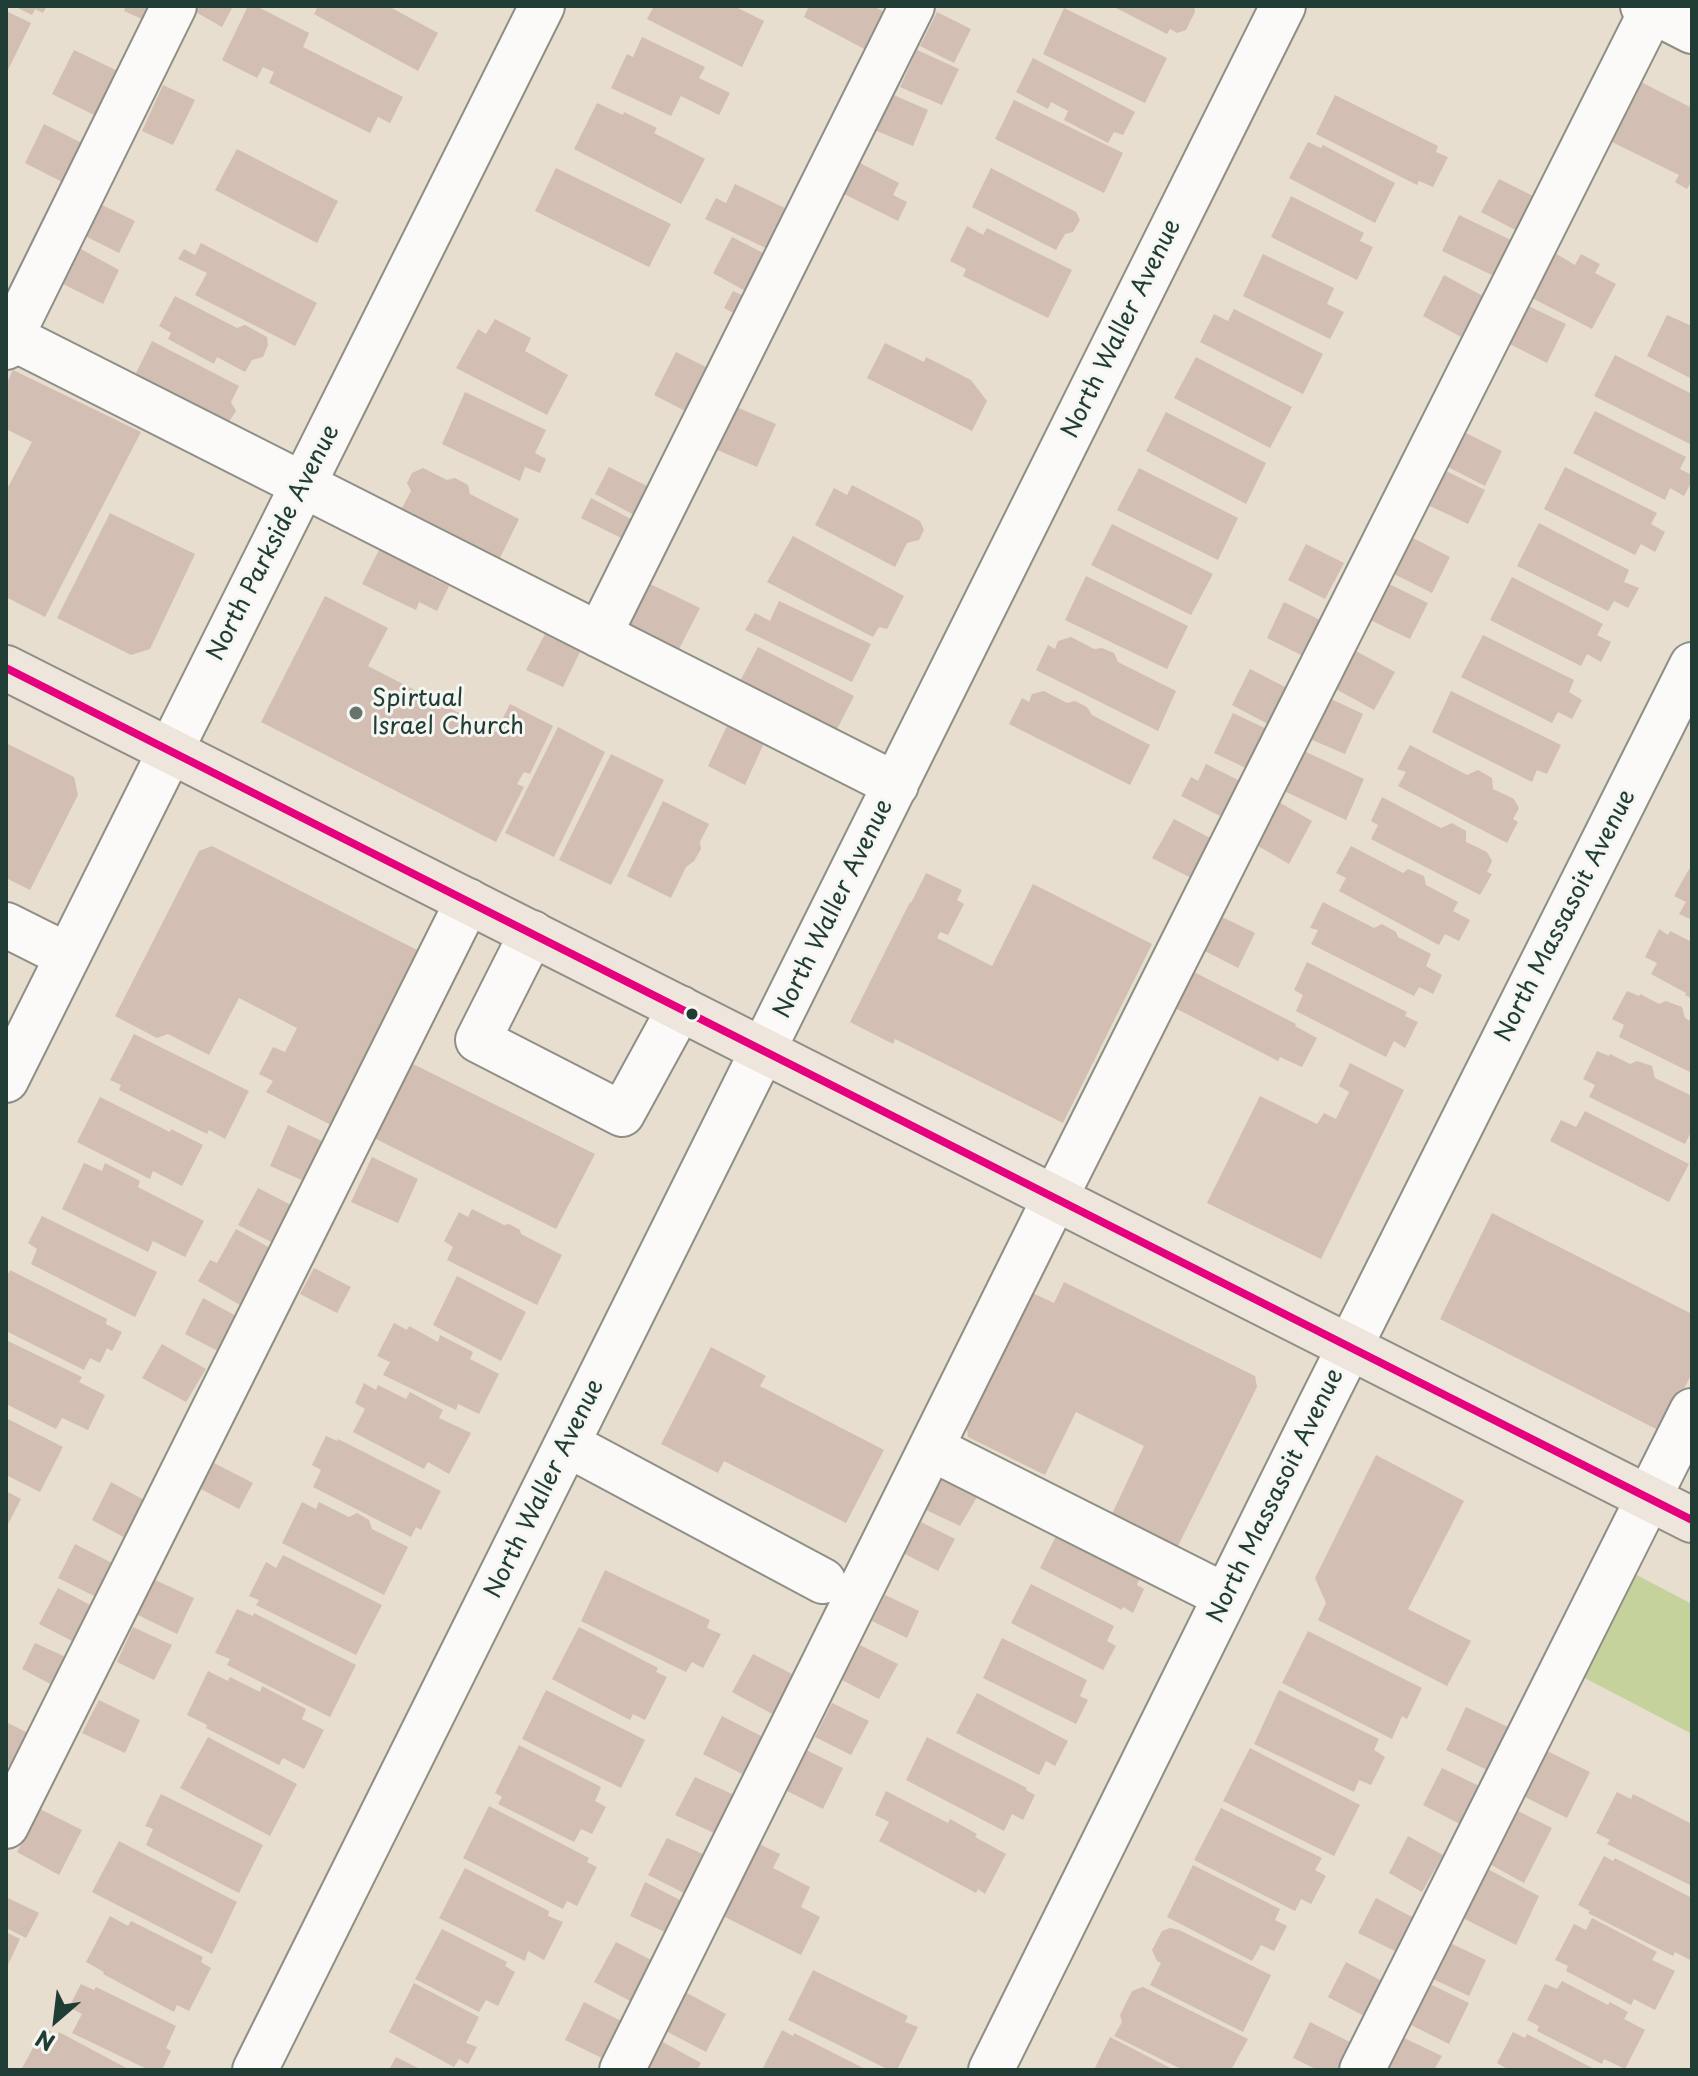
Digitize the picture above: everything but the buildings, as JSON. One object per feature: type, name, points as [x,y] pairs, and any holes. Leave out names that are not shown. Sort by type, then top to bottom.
[{"type":"main road","points":[[6,668],[1692,1520]]},
{"type":"street","points":[[174,6],[8,342],[303,485],[896,785]]},
{"type":"street","name":"North Parkside Avenue","points":[[6,1080],[542,6]]},
{"type":"street","points":[[599,635],[912,6]]},
{"type":"street","name":"North Waller Avenue","points":[[255,2070],[1283,6]]},
{"type":"street","points":[[622,2070],[1650,8],[1692,31]]},
{"type":"street","name":"North Massasoit Avenue","points":[[991,2070],[1349,1347],[1692,665]]},
{"type":"street","points":[[6,1826],[468,901]]},
{"type":"street","points":[[6,925],[68,956]]},
{"type":"street","points":[[532,933],[478,1040],[608,1107],[622,1114],[680,1008]]},
{"type":"street","points":[[1362,2070],[1692,1411]]},
{"type":"street","points":[[567,1444],[823,1581]]},
{"type":"street","points":[[931,1448],[1225,1596]]},
{"type":"green space","points":[[1631,1572],[1692,1604],[1692,1734],[1581,1676]]},
{"type":"transit line","points":[[6,668],[1692,1520]]},
{"type":"place","name":"Spirtual Israel Church","points":[[356,713]]}]
